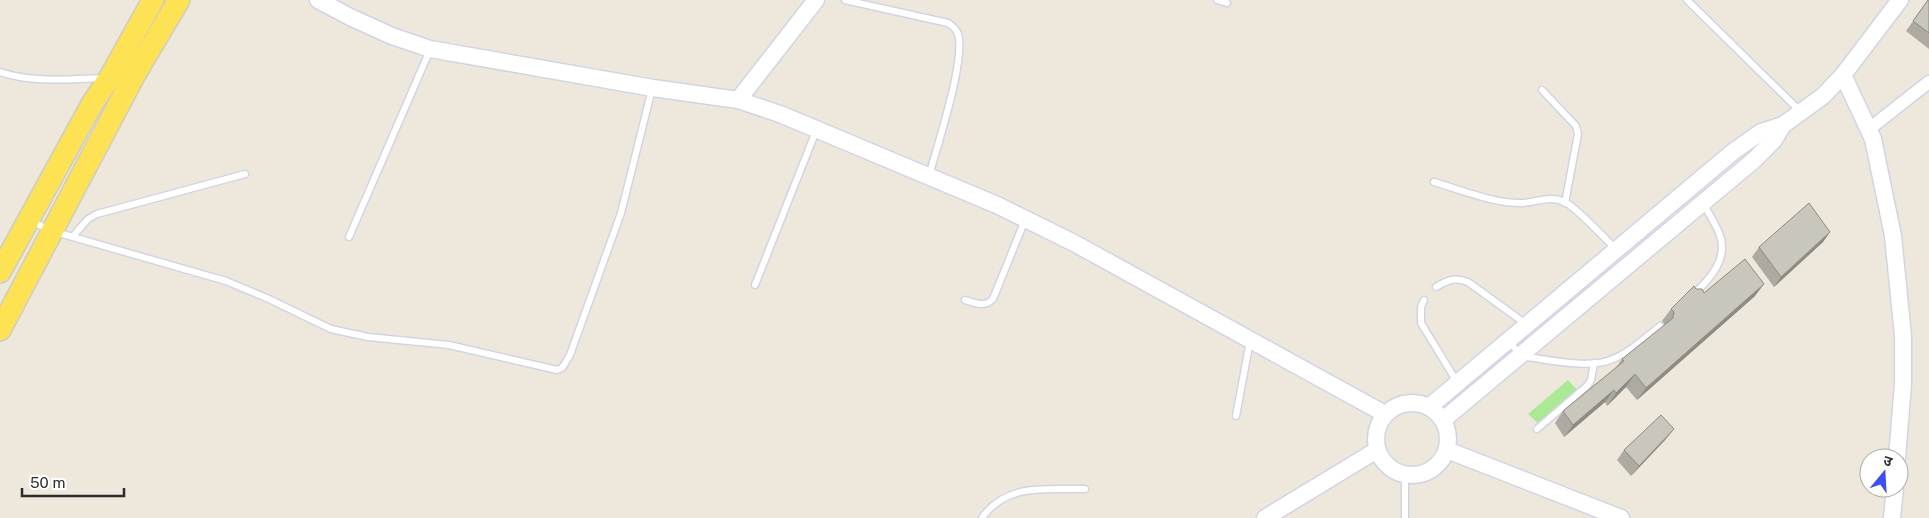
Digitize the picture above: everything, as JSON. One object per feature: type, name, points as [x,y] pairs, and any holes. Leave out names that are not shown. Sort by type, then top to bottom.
[{"type":"main road","points":[[0,330],[52,231],[122,77],[153,0]]},
{"type":"main road","points":[[2,263],[92,104],[122,77],[179,0]]},
{"type":"street","points":[[318,0],[350,18],[392,36],[430,49],[653,88],[738,100],[780,114],[1025,218],[1384,414]]},
{"type":"street","points":[[738,100],[816,0]]},
{"type":"street","points":[[1429,407],[1750,138],[1761,132],[1783,125],[1823,96],[1843,75],[1900,0]]},
{"type":"street","points":[[1843,75],[1873,139],[1893,236],[1903,336],[1898,448]]},
{"type":"street","points":[[1869,130],[1929,82]]},
{"type":"street","points":[[1443,420],[1754,160],[1774,140],[1783,125]]},
{"type":"street","points":[[1412,402],[1429,407],[1443,420],[1448,440],[1447,450],[1439,463],[1429,470],[1417,474],[1405,474],[1393,469],[1384,461],[1377,450],[1375,438],[1377,427],[1384,414],[1401,404],[1412,402]]},
{"type":"street","points":[[1265,518],[1377,450]]},
{"type":"street","points":[[1447,450],[1621,518]]},
{"type":"street","points":[[1892,518],[1894,498]]},
{"type":"lane","points":[[846,0],[948,23],[954,27],[958,35],[956,74],[929,176]]},
{"type":"lane","points":[[1217,0],[1227,3]]},
{"type":"lane","points":[[1687,0],[1801,112]]},
{"type":"lane","points":[[349,237],[430,49]]},
{"type":"lane","points":[[0,72],[28,78],[57,80],[122,77]]},
{"type":"lane","points":[[27,220],[52,231],[226,282],[269,298],[331,329],[368,337],[449,345],[556,370],[562,368],[570,356],[621,213],[653,88]]},
{"type":"lane","points":[[1542,90],[1576,126],[1578,134],[1565,203]]},
{"type":"lane","points":[[755,285],[817,130]]},
{"type":"lane","points":[[73,236],[88,219],[98,214],[245,174]]},
{"type":"lane","points":[[1434,182],[1502,201],[1527,203],[1543,199],[1554,199],[1565,203],[1617,250]]},
{"type":"lane","points":[[1690,298],[1709,280],[1721,254],[1720,234],[1703,203]]},
{"type":"lane","points":[[965,300],[982,305],[988,304],[993,299],[1025,218]]},
{"type":"lane","points":[[1436,287],[1450,279],[1468,282],[1528,325]]},
{"type":"lane","points":[[1424,300],[1421,307],[1421,323],[1457,384]]},
{"type":"lane","points":[[1509,341],[1521,356],[1594,363],[1611,360],[1625,353],[1660,326]]},
{"type":"lane","points":[[1236,416],[1251,340]]},
{"type":"lane","points":[[1537,429],[1587,386],[1591,380],[1594,363]]},
{"type":"lane","points":[[1405,474],[1405,518]]},
{"type":"lane","points":[[982,518],[993,504],[1009,494],[1024,490],[1085,489]]},
{"type":"green space","points":[[1568,380],[1581,394],[1543,428],[1528,414]]},
{"type":"building","points":[[1929,0],[1929,33],[1913,21]]},
{"type":"building","points":[[1809,203],[1830,232],[1781,277],[1759,247]]},
{"type":"building","points":[[1745,259],[1764,284],[1646,388],[1635,374],[1616,393],[1614,390],[1573,425],[1563,411],[1624,361],[1622,359],[1673,318],[1674,312],[1671,309],[1694,286],[1696,289],[1702,289],[1704,293]]},
{"type":"building","points":[[1661,415],[1674,429],[1639,466],[1624,450]]}]
